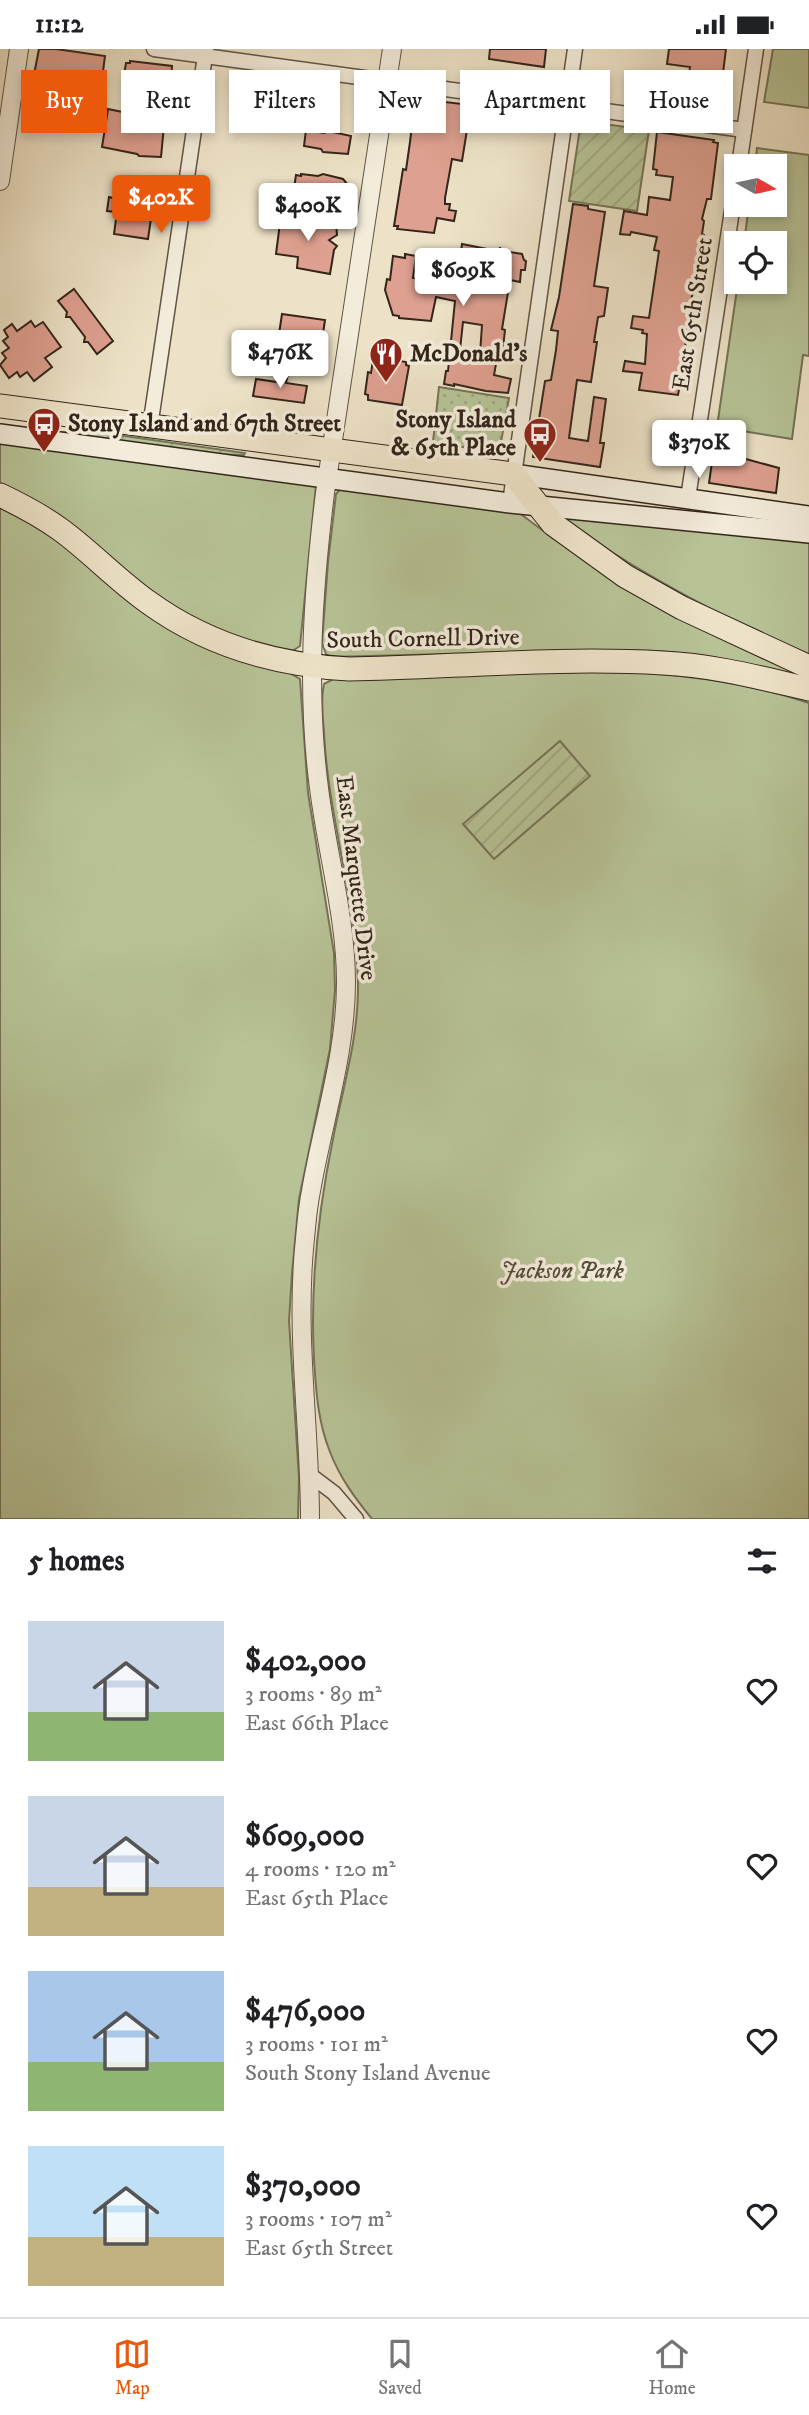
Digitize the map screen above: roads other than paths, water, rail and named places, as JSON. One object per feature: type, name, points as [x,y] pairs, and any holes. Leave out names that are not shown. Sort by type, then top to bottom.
[{"type":"highway","points":[[0,406],[513,474],[553,524],[625,576],[682,608],[809,667]]},
{"type":"highway","name":"South Cornell Drive","points":[[0,495],[60,529],[146,601],[186,626],[220,642],[275,660],[349,669],[600,661],[665,663],[737,673],[809,689]]},
{"type":"main road","points":[[0,434],[510,503],[809,533]]},
{"type":"main road","points":[[513,474],[809,516]]},
{"type":"street","points":[[0,181],[19,49]]},
{"type":"street","points":[[154,49],[205,52],[354,76]]},
{"type":"street","name":"East Marquette Drive","points":[[389,70],[392,49]]},
{"type":"street","points":[[572,70],[575,49]]},
{"type":"street","points":[[740,154],[756,49]]},
{"type":"street","points":[[150,426],[205,52]]},
{"type":"street","points":[[610,112],[744,130]]},
{"type":"street","name":"East Marquette Drive","points":[[310,1519],[301,1321],[302,1282],[310,1193],[343,1034],[346,979],[341,921],[318,785],[310,666],[317,557],[379,133]]},
{"type":"street","points":[[510,503],[563,133]]},
{"type":"street","name":"East 65th Street","points":[[688,498],[731,217]]},
{"type":"street","points":[[310,1475],[334,1493],[356,1519]]},
{"type":"place","name":"McDonald's","points":[[386,384]]},
{"type":"place","name":"Stony Island and 67th Street","points":[[44,454]]},
{"type":"place","name":"Stony Island & 65th Place","points":[[540,464]]},
{"type":"park label","name":"Jackson Park","points":[[562,1271]]}]
